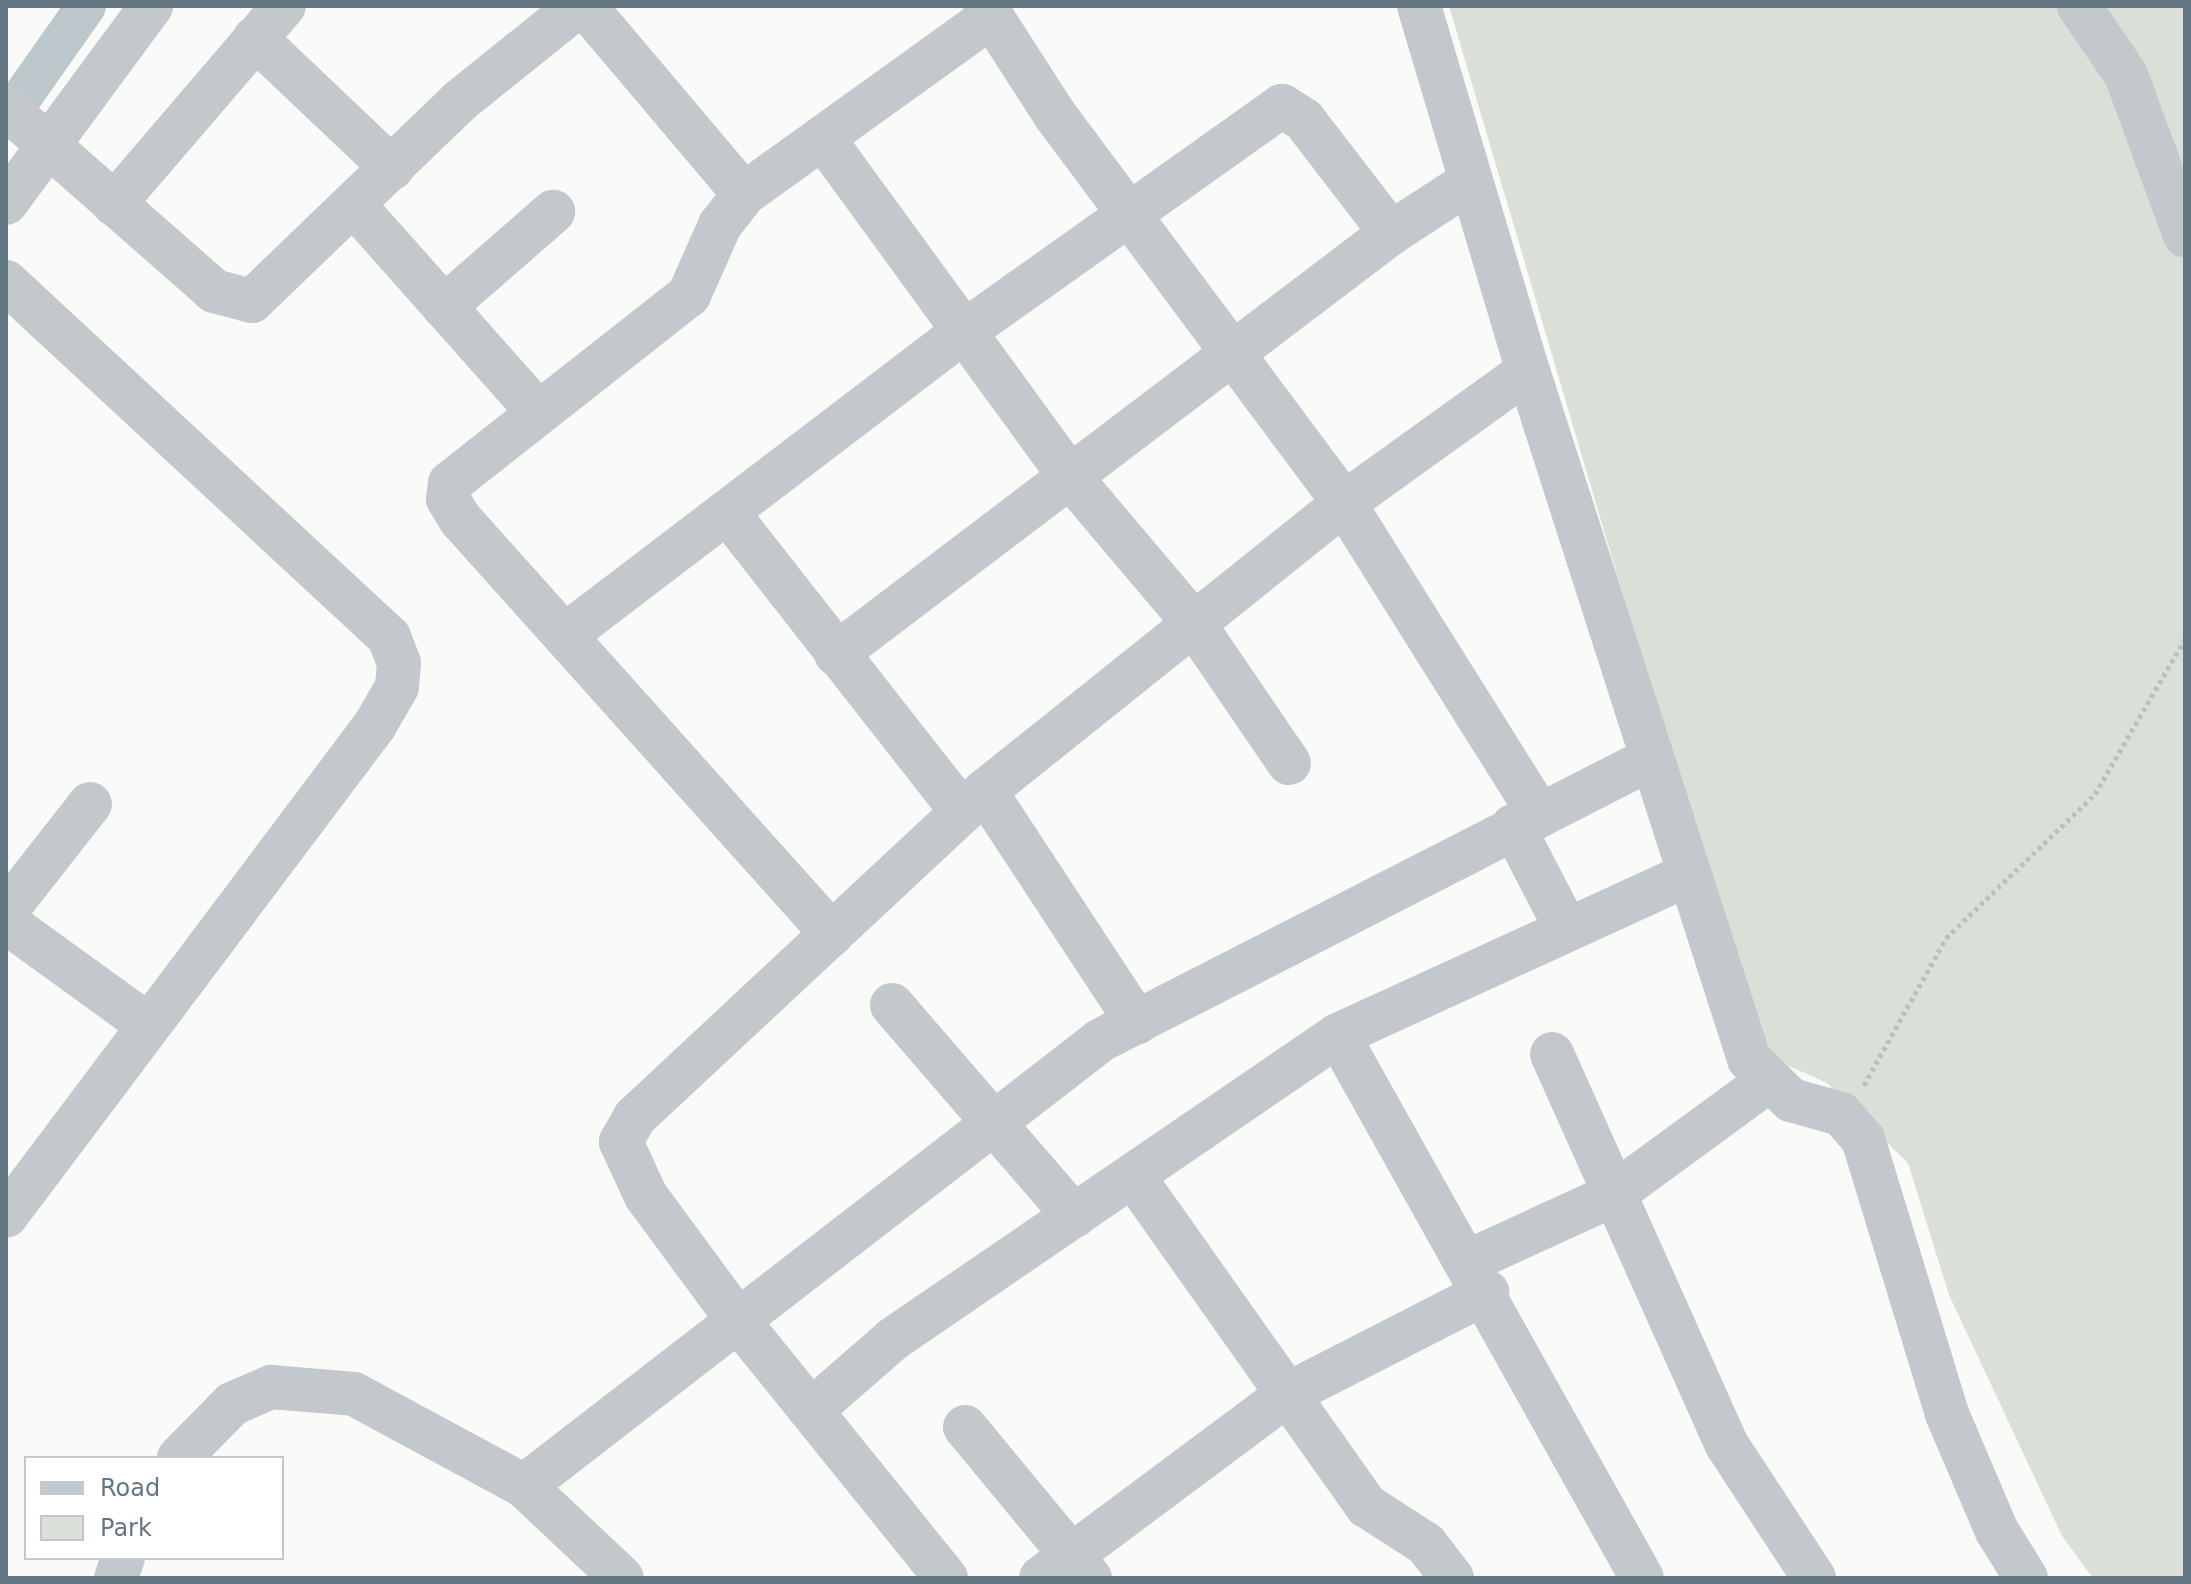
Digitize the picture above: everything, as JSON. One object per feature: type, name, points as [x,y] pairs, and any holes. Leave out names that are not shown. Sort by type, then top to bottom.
[{"type":"street","points":[[6,203],[29,129],[151,6]]},
{"type":"street","points":[[114,204],[284,6]]},
{"type":"street","points":[[29,129],[114,204],[238,303],[269,290],[461,100],[578,6]]},
{"type":"street","points":[[585,6],[744,194]]},
{"type":"street","points":[[1419,6],[1528,371],[1749,1059],[1767,1082],[1791,1100],[1841,1114],[1876,1168],[1947,1414],[1997,1531],[2026,1578]]},
{"type":"street","points":[[2079,6],[2126,75],[2185,235]]},
{"type":"street","points":[[832,934],[448,499],[457,472],[689,295],[720,225],[744,194],[823,138],[988,11],[1128,212],[1237,352],[1344,503],[1526,820],[1567,930]]},
{"type":"street","points":[[255,38],[392,168]]},
{"type":"street","points":[[568,633],[965,331],[1128,212],[1282,106],[1304,120],[1391,233]]},
{"type":"street","points":[[823,138],[1072,479],[1192,621],[1289,763]]},
{"type":"street","points":[[836,654],[1072,479],[1391,233],[1471,181]]},
{"type":"street","points":[[354,205],[537,411]]},
{"type":"street","points":[[444,307],[553,212]]},
{"type":"street","points":[[6,282],[389,637],[399,663],[397,687],[375,725],[147,1024],[6,1216]]},
{"type":"street","points":[[946,1578],[814,1408],[736,1318],[646,1196],[621,1142],[635,1117],[974,802],[1192,621],[1344,503],[1528,371]]},
{"type":"street","points":[[727,512],[836,654],[974,802],[1137,1022]]},
{"type":"street","points":[[524,1486],[736,1318],[995,1121],[1137,1022],[1652,758]]},
{"type":"street","points":[[6,911],[90,804]]},
{"type":"street","points":[[814,1408],[893,1339],[1338,1035],[1689,874]]},
{"type":"street","points":[[6,922],[147,1024]]},
{"type":"street","points":[[892,1005],[1074,1216]]},
{"type":"street","points":[[1338,1035],[1478,1276],[1634,1575]]},
{"type":"street","points":[[1552,1054],[1611,1196],[1727,1445],[1814,1578]]},
{"type":"street","points":[[965,1427],[1067,1569],[1288,1394],[1611,1196],[1767,1082]]},
{"type":"street","points":[[1133,1176],[1367,1506],[1426,1544],[1452,1578]]},
{"type":"street","points":[[181,1456],[232,1404],[271,1387],[306,1385],[354,1394],[524,1486],[622,1578]]},
{"type":"path","points":[[1841,1114],[1879,1066],[1946,938],[2095,794],[2185,639]]},
{"type":"green space","points":[[1449,6],[2185,6],[2185,1578],[2093,1578],[2062,1536],[1949,1295],[1908,1163],[1827,1083],[1758,1052]]},
{"type":"waterway","points":[[6,120],[86,6]]}]
